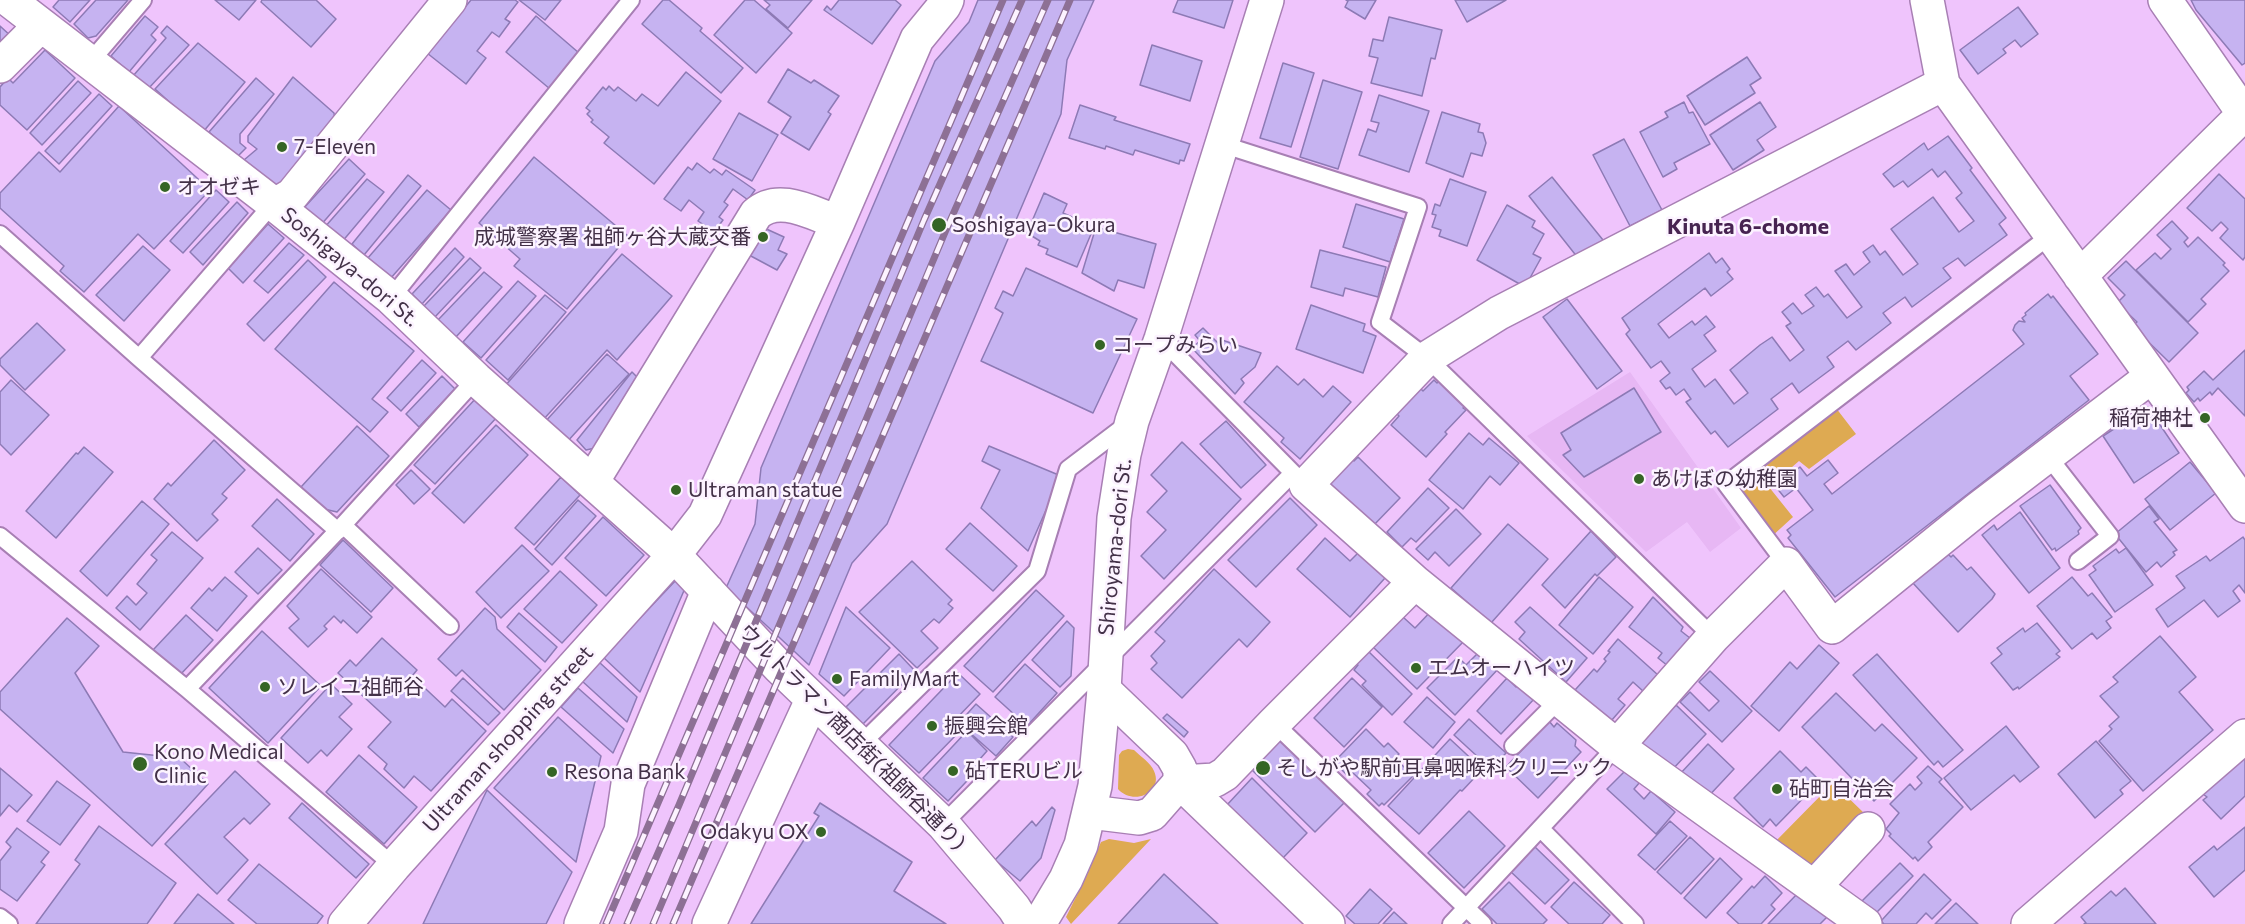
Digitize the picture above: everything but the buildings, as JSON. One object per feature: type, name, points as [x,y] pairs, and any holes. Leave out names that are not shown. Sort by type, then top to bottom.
[{"type":"street","name":"Soshigaya-dori St.","points":[[9,0],[392,298],[477,378],[674,555]]},
{"type":"street","points":[[275,205],[292,195],[450,0]]},
{"type":"street","name":"Ultraman shopping street","points":[[345,924],[394,866],[674,555],[705,515],[838,222],[917,39],[947,0]]},
{"type":"street","name":"Shiroyama-dori St.","points":[[1039,924],[1066,879],[1081,845],[1095,786],[1114,518],[1124,454],[1132,421],[1161,339],[1267,0]]},
{"type":"street","points":[[1927,0],[1943,84],[2245,506]]},
{"type":"street","points":[[2080,276],[2244,113],[2165,0]]},
{"type":"street","points":[[0,66],[41,25]]},
{"type":"street","points":[[1865,924],[1617,746],[1415,582],[1299,479],[1427,358],[1499,313],[1943,84]]},
{"type":"street","points":[[592,482],[756,214],[763,208],[784,204],[838,222]]},
{"type":"street","points":[[1617,746],[1713,637],[1786,564],[1832,627],[1979,508],[2152,376]]},
{"type":"street","name":"ウルトラマン商店街(祖師谷通り)","points":[[674,555],[778,666],[943,824],[1014,908],[1024,924]]},
{"type":"street","points":[[1180,782],[1215,780],[1225,774],[1415,582]]},
{"type":"street","points":[[581,924],[621,831],[628,784],[708,591]]},
{"type":"street","points":[[1090,812],[1138,818],[1152,814],[1180,782],[1180,769],[1172,755],[1104,677]]},
{"type":"street","points":[[709,924],[812,699]]},
{"type":"street","points":[[2028,924],[2245,736]]},
{"type":"street","points":[[1180,782],[1328,924]]},
{"type":"street","points":[[1814,887],[1868,829]]},
{"type":"lane","points":[[90,62],[143,0]]},
{"type":"lane","points":[[392,298],[631,0]]},
{"type":"lane","points":[[1221,144],[1418,207],[1380,322],[1427,358],[1713,637]]},
{"type":"lane","points":[[138,358],[263,215],[275,205]]},
{"type":"lane","points":[[0,234],[138,358],[340,528],[450,626]]},
{"type":"lane","points":[[1786,564],[1726,484],[2051,235]]},
{"type":"lane","points":[[943,824],[1104,677],[1299,479],[1161,339]]},
{"type":"lane","points":[[187,689],[340,528],[477,378]]},
{"type":"lane","points":[[859,746],[1037,571],[1068,469],[1132,421]]},
{"type":"lane","points":[[2047,455],[2110,536],[2078,561]]},
{"type":"lane","points":[[0,536],[187,689],[394,866]]},
{"type":"lane","points":[[1513,746],[1560,699]]},
{"type":"lane","points":[[1274,723],[1483,924]]},
{"type":"lane","points":[[1452,924],[1617,746]]},
{"type":"lane","points":[[1541,829],[1635,924]]},
{"type":"lane","points":[[0,917],[9,924]]},
{"type":"shaded area","name":"あけぼの幼稚園","points":[[1630,372],[1741,528],[1710,552],[1687,522],[1646,552],[1527,436]]},
{"type":"shaded area","points":[[1836,408],[1856,434],[1809,469],[1799,461],[1769,487],[1793,517],[1770,538],[1731,485]]},
{"type":"shaded area","points":[[1128,749],[1134,750],[1148,762],[1153,768],[1156,779],[1151,791],[1139,797],[1124,794],[1118,789],[1119,755]]},
{"type":"shaded area","points":[[1833,783],[1864,813],[1815,868],[1772,845]]},
{"type":"shaded area","points":[[1109,839],[1134,843],[1151,839],[1071,924],[1066,917],[1101,842]]},
{"type":"railway","points":[[606,924],[1003,0]]},
{"type":"railway","points":[[627,924],[924,220],[1022,0]]},
{"type":"railway","points":[[653,924],[946,230],[1048,0]]},
{"type":"railway","points":[[673,924],[1070,0]]},
{"type":"place","name":"7-Eleven","points":[[282,147]]},
{"type":"place","name":"オオゼキ","points":[[165,187]]},
{"type":"place","name":"Soshigaya-Okura","points":[[939,225]]},
{"type":"place","name":"成城警察署 祖師ヶ谷大蔵交番","points":[[763,237]]},
{"type":"place","name":"コープみらい","points":[[1100,345]]},
{"type":"place","name":"稲荷神社","points":[[2205,418]]},
{"type":"place","name":"あけぼの幼稚園","points":[[1639,479]]},
{"type":"place","name":"Ultraman statue","points":[[676,490]]},
{"type":"place","name":"エムオーハイツ","points":[[1416,668]]},
{"type":"place","name":"FamilyMart","points":[[837,679]]},
{"type":"place","name":"ソレイユ祖師谷","points":[[265,687]]},
{"type":"place","name":"振興会館","points":[[932,726]]},
{"type":"place","name":"Kono Medical Clinic","points":[[140,764]]},
{"type":"place","name":"そしがや駅前耳鼻咽喉科クリニック","points":[[1263,768]]},
{"type":"place","name":"砧TERUビル","points":[[953,771]]},
{"type":"place","name":"Resona Bank","points":[[552,772]]},
{"type":"place","name":"砧町自治会","points":[[1777,789]]},
{"type":"place","name":"Odakyu OX","points":[[821,832]]},
{"type":"district","name":"Kinuta 6-chome","points":[[1748,227]]}]
